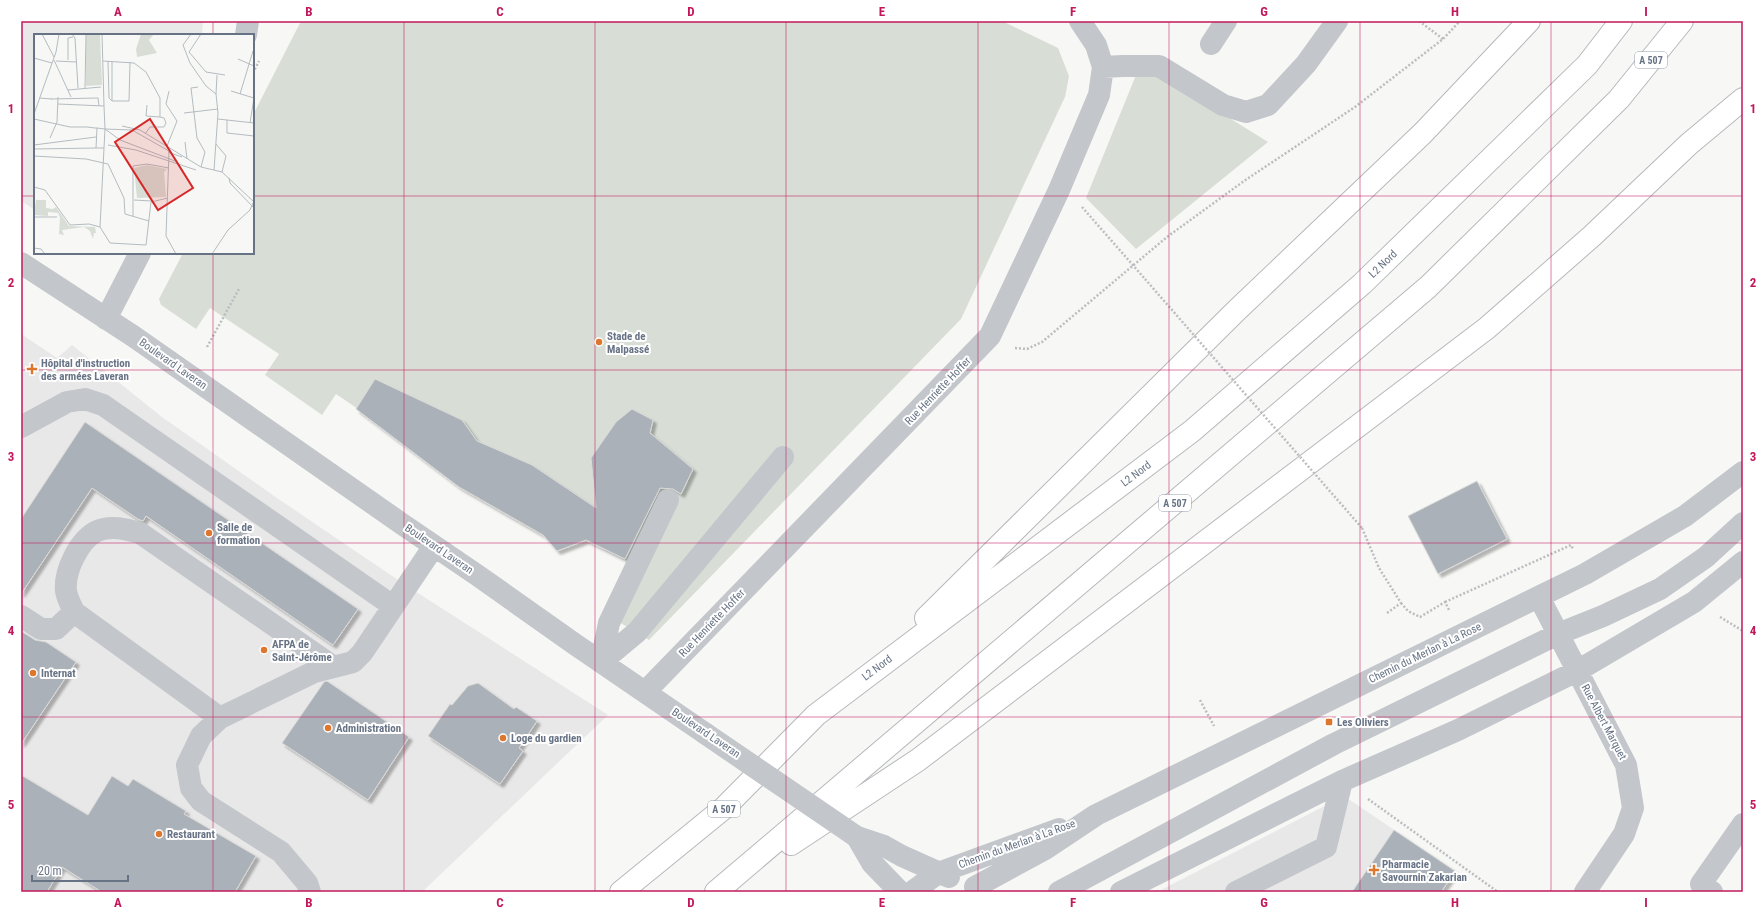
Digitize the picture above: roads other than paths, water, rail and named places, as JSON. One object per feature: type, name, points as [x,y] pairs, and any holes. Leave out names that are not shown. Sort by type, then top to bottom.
[{"type":"highway","points":[[816,715],[917,626],[1237,310],[1423,133],[1529,21]]},
{"type":"highway","name":"L2 Nord","points":[[621,892],[724,808],[816,715],[1192,431],[1362,284],[1587,65],[1621,21]]},
{"type":"highway","name":"A 507","points":[[717,892],[1428,287],[1619,99],[1682,21]]},
{"type":"highway","points":[[717,892],[918,760],[1487,328],[1592,236],[1689,144],[1743,99]]},
{"type":"street","points":[[246,34],[248,21]]},
{"type":"street","name":"Rue Henriette Hoffer","points":[[645,692],[990,336],[1059,190],[1099,95],[1102,67],[1096,45],[1080,21]]},
{"type":"street","points":[[1211,44],[1226,21]]},
{"type":"street","points":[[1102,67],[1158,66],[1223,105],[1246,112],[1268,105],[1306,64],[1337,21]]},
{"type":"street","points":[[106,319],[139,254]]},
{"type":"street","name":"Boulevard Laveran","points":[[21,263],[106,319],[601,662],[856,836],[884,846],[938,873]]},
{"type":"street","points":[[21,427],[66,402],[86,399],[103,405],[393,606]]},
{"type":"street","points":[[601,662],[637,632],[783,456]]},
{"type":"street","name":"Chemin du Merlan à La Rose","points":[[912,892],[938,873],[1096,815],[1539,597],[1584,574],[1685,516],[1743,472]]},
{"type":"street","points":[[601,662],[609,623],[668,500]]},
{"type":"street","points":[[1059,892],[1334,744],[1558,634],[1603,616],[1660,589],[1706,557],[1743,523]]},
{"type":"street","points":[[220,718],[74,612],[66,591],[69,565],[80,547],[97,531],[120,527],[140,533],[334,667]]},
{"type":"street","points":[[310,892],[307,883],[281,852],[201,801],[191,788],[187,765],[201,736],[220,718],[314,672],[352,662],[362,653],[434,546]]},
{"type":"street","points":[[1124,891],[1342,781],[1458,730],[1577,671],[1694,602],[1743,562]]},
{"type":"street","name":"Rue Albert Marquet","points":[[1539,597],[1626,765],[1633,808],[1624,834],[1585,892]]},
{"type":"street","points":[[21,616],[41,629],[56,630],[74,612]]},
{"type":"street","points":[[1236,892],[1326,847],[1342,781]]},
{"type":"street","name":"Chemin du Merlan à La Rose","points":[[938,873],[979,890],[1096,815]]},
{"type":"street","points":[[1712,892],[1701,884],[1743,824]]},
{"type":"street","name":"Boulevard Laveran","points":[[856,836],[872,863],[900,892]]},
{"type":"place","name":"Stade de Malpassé","points":[[599,342]]},
{"type":"place","name":"Hôpital d'instruction des armées Laveran","points":[[32,369]]},
{"type":"place","name":"Salle de formation","points":[[209,533]]},
{"type":"place","name":"AFPA de Saint-Jérôme","points":[[264,650]]},
{"type":"place","name":"Internat","points":[[33,673]]},
{"type":"place","name":"Les Oliviers","points":[[1329,722]]},
{"type":"place","name":"Administration","points":[[328,728]]},
{"type":"place","name":"Loge du gardien","points":[[503,738]]},
{"type":"place","name":"Restaurant","points":[[159,834]]},
{"type":"place","name":"Pharmacie Savournin Zakarian","points":[[1374,870]]}]
